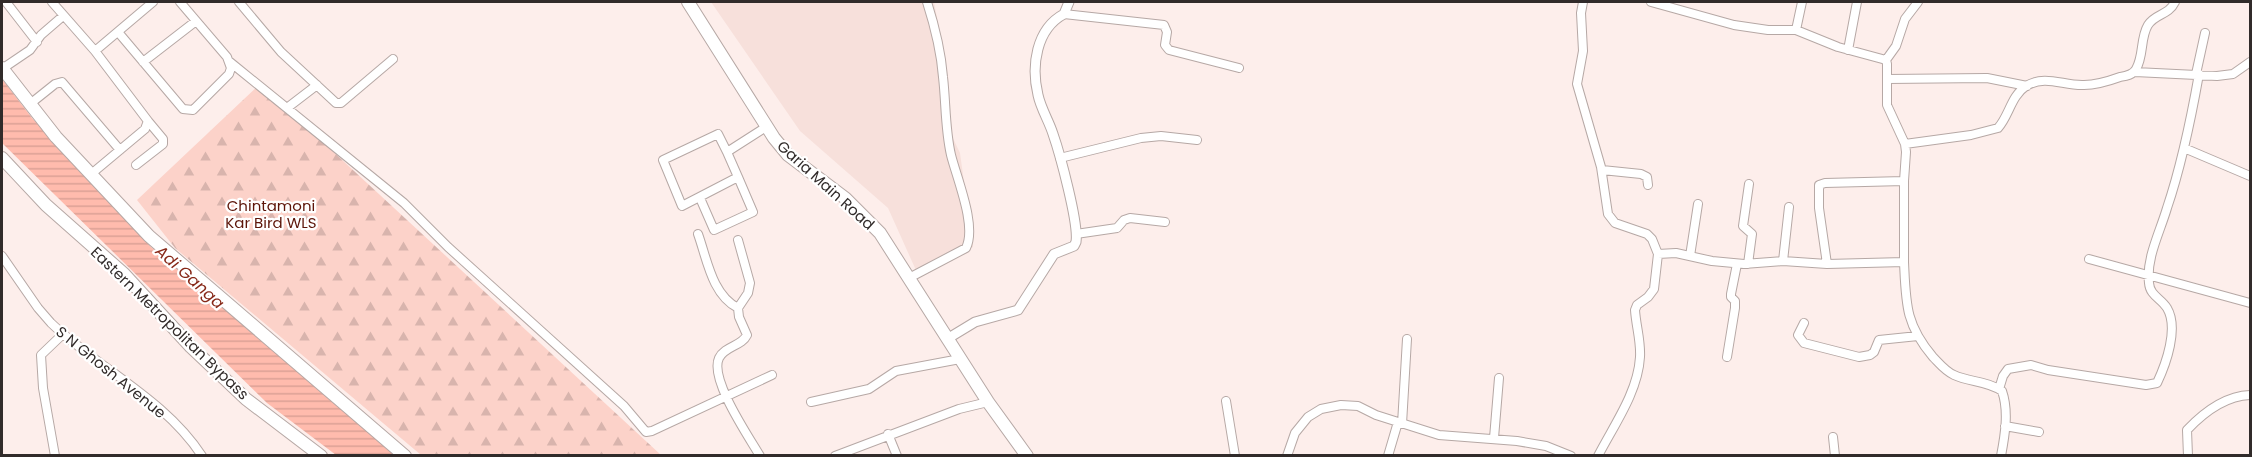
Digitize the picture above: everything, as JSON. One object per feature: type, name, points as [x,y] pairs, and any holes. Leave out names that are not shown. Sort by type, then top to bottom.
[{"type":"main road","name":"Garia Main Road","points":[[688,2],[766,127],[788,155],[845,198],[880,233],[988,402],[1027,456]]},
{"type":"main road","points":[[2,69],[90,175],[149,236],[405,456]]},
{"type":"main road","name":"Eastern Metropolitan Bypass","points":[[2,158],[46,205],[124,274],[191,347],[246,399],[321,456]]},
{"type":"street","points":[[6,2],[37,42]]},
{"type":"street","points":[[52,2],[163,139],[163,144],[136,165]]},
{"type":"street","points":[[94,51],[153,2]]},
{"type":"street","points":[[181,2],[230,62],[404,203],[448,247],[624,406],[646,432],[772,375]]},
{"type":"street","points":[[239,2],[270,40],[336,103],[341,103],[393,59]]},
{"type":"street","points":[[909,278],[966,248],[970,240],[965,201],[951,154],[937,34],[927,2]]},
{"type":"street","points":[[1064,14],[1069,2]]},
{"type":"street","points":[[1583,2],[1581,13],[1583,51],[1577,84],[1602,170],[1605,201],[1610,218],[1615,223],[1647,234],[1652,239],[1658,254],[1654,289],[1637,305],[1635,310],[1639,344],[1638,369],[1631,393],[1598,456]]},
{"type":"street","points":[[1657,2],[1734,25],[1768,30],[1796,30],[1848,50],[1886,60]]},
{"type":"street","points":[[1796,30],[1802,2]]},
{"type":"street","points":[[1848,50],[1857,2]]},
{"type":"street","points":[[1918,2],[1905,20],[1896,46],[1886,60],[1889,112],[1905,144],[1906,304],[1912,329],[1944,368],[1952,374],[1999,389],[2005,400],[2005,426],[2001,456]]},
{"type":"street","points":[[2135,72],[2149,24],[2171,9],[2175,2]]},
{"type":"street","points":[[947,339],[975,322],[1018,310],[1054,254],[1074,246],[1076,242],[1060,158],[1038,97],[1036,73],[1040,41],[1046,28],[1056,18],[1064,14],[1164,25],[1167,32],[1165,45],[1169,50],[1239,68]]},
{"type":"street","points":[[2,69],[25,54],[37,42],[41,34],[63,16]]},
{"type":"street","points":[[143,62],[196,21]]},
{"type":"street","points":[[118,32],[183,109],[188,111],[200,104],[229,74],[230,62]]},
{"type":"street","points":[[1999,389],[2008,369],[2031,365],[2048,370],[2146,385],[2157,383],[2169,346],[2171,316],[2165,304],[2151,293],[2149,276],[2153,252],[2184,148],[2205,33]]},
{"type":"street","points":[[1905,144],[1971,135],[1998,128],[2017,95],[2026,86],[2043,80],[2072,85],[2099,84],[2135,72],[2217,76],[2233,74],[2250,62]]},
{"type":"street","points":[[1887,79],[1987,78],[2026,86]]},
{"type":"street","points":[[30,104],[55,84],[62,82],[120,150]]},
{"type":"street","points":[[287,108],[317,85]]},
{"type":"street","points":[[90,175],[145,129],[148,121]]},
{"type":"street","points":[[728,152],[766,127]]},
{"type":"street","points":[[700,198],[714,230],[752,213],[752,210],[728,152],[718,134],[662,160],[683,207],[738,177]]},
{"type":"street","points":[[1060,158],[1141,138],[1161,136],[1197,140]]},
{"type":"street","points":[[2184,148],[2250,176]]},
{"type":"street","points":[[1602,170],[1641,174],[1647,177],[1648,185]]},
{"type":"street","points":[[1827,264],[1819,208],[1819,185],[1904,181]]},
{"type":"street","points":[[1748,264],[1752,234],[1743,226],[1749,184]]},
{"type":"street","points":[[1690,256],[1698,204]]},
{"type":"street","points":[[1783,261],[1789,207]]},
{"type":"street","points":[[1076,234],[1117,228],[1124,220],[1130,218],[1166,222]]},
{"type":"street","points":[[698,234],[717,287],[729,303],[738,308]]},
{"type":"street","points":[[738,240],[750,283],[748,293],[738,308],[738,317],[747,335],[745,340],[721,354],[718,362],[725,397],[760,456]]},
{"type":"street","points":[[1658,254],[1676,253],[1737,264],[1783,261],[1827,264],[1904,262]]},
{"type":"street","name":"S N Ghosh Avenue","points":[[2,256],[38,308],[63,334],[150,402],[191,439],[202,456]]},
{"type":"street","points":[[2089,259],[2250,303]]},
{"type":"street","points":[[1727,357],[1735,308],[1735,301],[1731,294],[1737,264]]},
{"type":"street","points":[[1804,323],[1798,335],[1804,343],[1859,357],[1874,352],[1879,340],[1918,336]]},
{"type":"street","points":[[55,456],[43,388],[41,355],[63,334]]},
{"type":"street","points":[[1388,456],[1400,423],[1407,339]]},
{"type":"street","points":[[811,402],[869,389],[896,371],[960,359]]},
{"type":"street","points":[[1494,438],[1499,378]]},
{"type":"street","points":[[2188,456],[2187,430],[2229,398],[2250,394]]},
{"type":"street","points":[[1226,401],[1235,456]]},
{"type":"street","points":[[835,456],[849,453],[888,434],[959,409],[988,402]]},
{"type":"street","points":[[1287,456],[1295,433],[1308,417],[1321,409],[1341,405],[1358,406],[1400,423],[1439,435],[1529,442],[1571,456]]},
{"type":"street","points":[[2005,426],[2039,432]]},
{"type":"street","points":[[888,434],[897,456]]},
{"type":"street","points":[[1833,437],[1835,456]]},
{"type":"shaded area","points":[[711,2],[934,2],[945,61],[951,134],[960,153],[973,247],[919,277],[888,208],[800,131]]},
{"type":"shaded area","points":[[2,79],[32,118],[151,247],[400,455],[336,455],[267,403],[2,143]]},
{"type":"green space","name":"Chintamoni Kar Bird WLS","points":[[260,84],[661,455],[421,455],[175,248],[137,200]]},
{"type":"water label","name":"Adi Ganga","points":[[190,277]]}]
